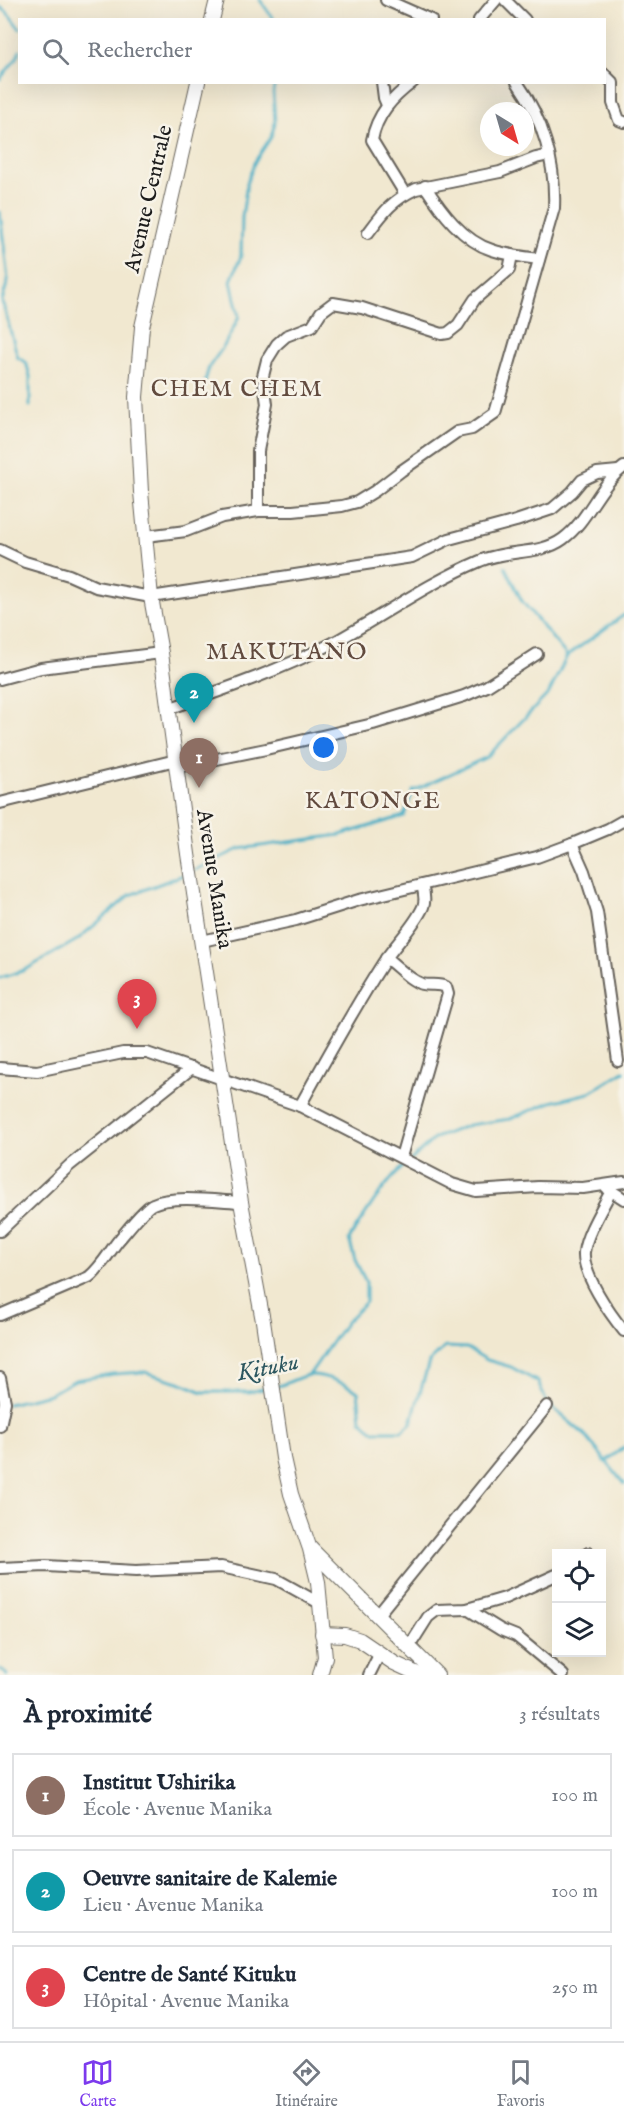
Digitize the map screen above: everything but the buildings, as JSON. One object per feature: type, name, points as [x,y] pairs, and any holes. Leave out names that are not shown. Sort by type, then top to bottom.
[{"type":"street","points":[[212,18],[217,0]]},
{"type":"street","points":[[386,0],[427,18]]},
{"type":"street","points":[[481,18],[496,0]]},
{"type":"street","points":[[505,0],[523,18]]},
{"type":"street","points":[[404,18],[410,10]]},
{"type":"street","points":[[606,76],[613,83],[613,103],[622,118]]},
{"type":"street","name":"Avenue Centrale","points":[[150,290],[198,84]]},
{"type":"street","points":[[382,84],[387,105]]},
{"type":"street","points":[[405,194],[372,140],[375,126],[387,105],[411,84]]},
{"type":"street","points":[[146,536],[186,531],[222,517],[258,511],[293,511],[342,506],[357,502],[366,498],[457,432],[472,429],[495,413],[554,208],[555,191],[547,144],[537,119],[518,84]]},
{"type":"street","points":[[368,233],[385,210],[405,194],[425,186],[500,172],[549,155]]},
{"type":"street","points":[[425,186],[448,218],[472,239],[487,248],[539,259]]},
{"type":"street","points":[[258,511],[258,451],[267,404],[263,376],[267,360],[278,344],[286,336],[312,326],[321,312],[333,303],[362,308],[448,333],[458,325],[475,299],[509,270],[512,255]]},
{"type":"street","name":"Avenue Manika","points":[[150,290],[142,327],[136,397],[151,597],[222,1080],[284,1458],[291,1494],[310,1549],[321,1604],[325,1657],[320,1675]]},
{"type":"street","points":[[0,550],[25,562],[69,575],[111,592],[151,597],[412,557],[449,539],[552,509],[582,480],[597,472],[621,469]]},
{"type":"street","points":[[168,709],[229,687],[331,644],[483,559],[499,554],[551,546],[575,529],[621,469]]},
{"type":"street","points":[[0,679],[52,667],[161,653]]},
{"type":"street","points":[[0,803],[177,763],[266,749],[373,724],[464,696],[487,686],[537,654]]},
{"type":"street","points":[[202,940],[287,923],[359,900],[537,857],[608,829],[624,820]]},
{"type":"street","points":[[572,844],[584,871],[597,912],[618,1061]]},
{"type":"street","points":[[300,1106],[349,1016],[424,904],[422,885]]},
{"type":"street","points":[[386,958],[412,978],[424,984],[440,984],[446,987],[448,994],[402,1157]]},
{"type":"street","points":[[0,1068],[37,1071],[123,1053],[147,1053],[300,1106],[452,1184],[476,1191],[538,1187],[608,1189],[624,1182]]},
{"type":"street","points":[[0,1231],[70,1165],[192,1068]]},
{"type":"street","points":[[608,1189],[624,1200]]},
{"type":"street","points":[[608,1189],[584,1252],[586,1264],[600,1298],[624,1331]]},
{"type":"street","points":[[0,1315],[89,1277],[98,1270],[119,1240],[143,1211],[152,1204],[165,1200],[241,1202]]},
{"type":"street","points":[[0,1378],[5,1402],[0,1426]]},
{"type":"street","points":[[377,1616],[547,1406]]},
{"type":"street","points":[[310,1549],[437,1675]]},
{"type":"street","points":[[0,1568],[46,1566],[136,1571],[221,1568],[276,1579],[321,1604]]},
{"type":"street","points":[[409,1647],[428,1617],[437,1610],[467,1610],[505,1598],[552,1577]]},
{"type":"street","points":[[467,1610],[516,1636],[562,1675]]},
{"type":"street","points":[[310,1675],[322,1634],[345,1635],[360,1640],[394,1663],[420,1675]]},
{"type":"street","points":[[369,1675],[380,1653]]},
{"type":"waterway","points":[[260,0],[273,18]]},
{"type":"waterway","points":[[0,7],[18,26]]},
{"type":"waterway","points":[[0,79],[18,54]]},
{"type":"waterway","points":[[204,385],[209,367],[224,346],[239,317],[231,281],[241,256],[242,217],[247,183],[254,163],[271,137],[275,123],[275,84]]},
{"type":"waterway","points":[[0,212],[8,280],[2,301],[18,358],[26,362],[30,376],[30,406]]},
{"type":"waterway","points":[[505,567],[522,601],[567,656]]},
{"type":"waterway","points":[[195,870],[239,849],[340,835],[404,816],[413,791],[487,757],[549,693],[567,656],[624,615]]},
{"type":"waterway","points":[[0,978],[25,970],[77,940],[130,895],[186,874]]},
{"type":"waterway","points":[[411,1160],[435,1138],[469,1125],[510,1119],[551,1102],[589,1093],[624,1071]]},
{"type":"waterway","points":[[309,1375],[346,1322],[366,1302],[366,1282],[355,1260],[349,1239],[382,1190],[406,1164]]},
{"type":"waterway","name":"Kituku","points":[[277,1386],[309,1375],[335,1380],[358,1392],[361,1420],[373,1431],[402,1431],[411,1423],[429,1362],[445,1347],[467,1348],[487,1360],[511,1367],[538,1382],[547,1403],[585,1435],[624,1484]]},
{"type":"waterway","name":"Kituku","points":[[8,1404],[50,1394],[75,1380],[145,1372],[203,1392],[248,1392],[268,1388]]},
{"type":"waterway","points":[[605,1462],[624,1447]]},
{"type":"waterway","points":[[0,1669],[7,1675]]},
{"type":"place","name":"Oeuvre sanitaire de Kalemie","points":[[194,723]]},
{"type":"place","name":"Institut Ushirika","points":[[199,788]]},
{"type":"place","name":"Centre de Santé Kituku","points":[[137,1029]]},
{"type":"district","name":"CHEM CHEM","points":[[237,389]]},
{"type":"district","name":"MAKUTANO","points":[[287,652]]},
{"type":"district","name":"KATONGE","points":[[373,801]]}]
